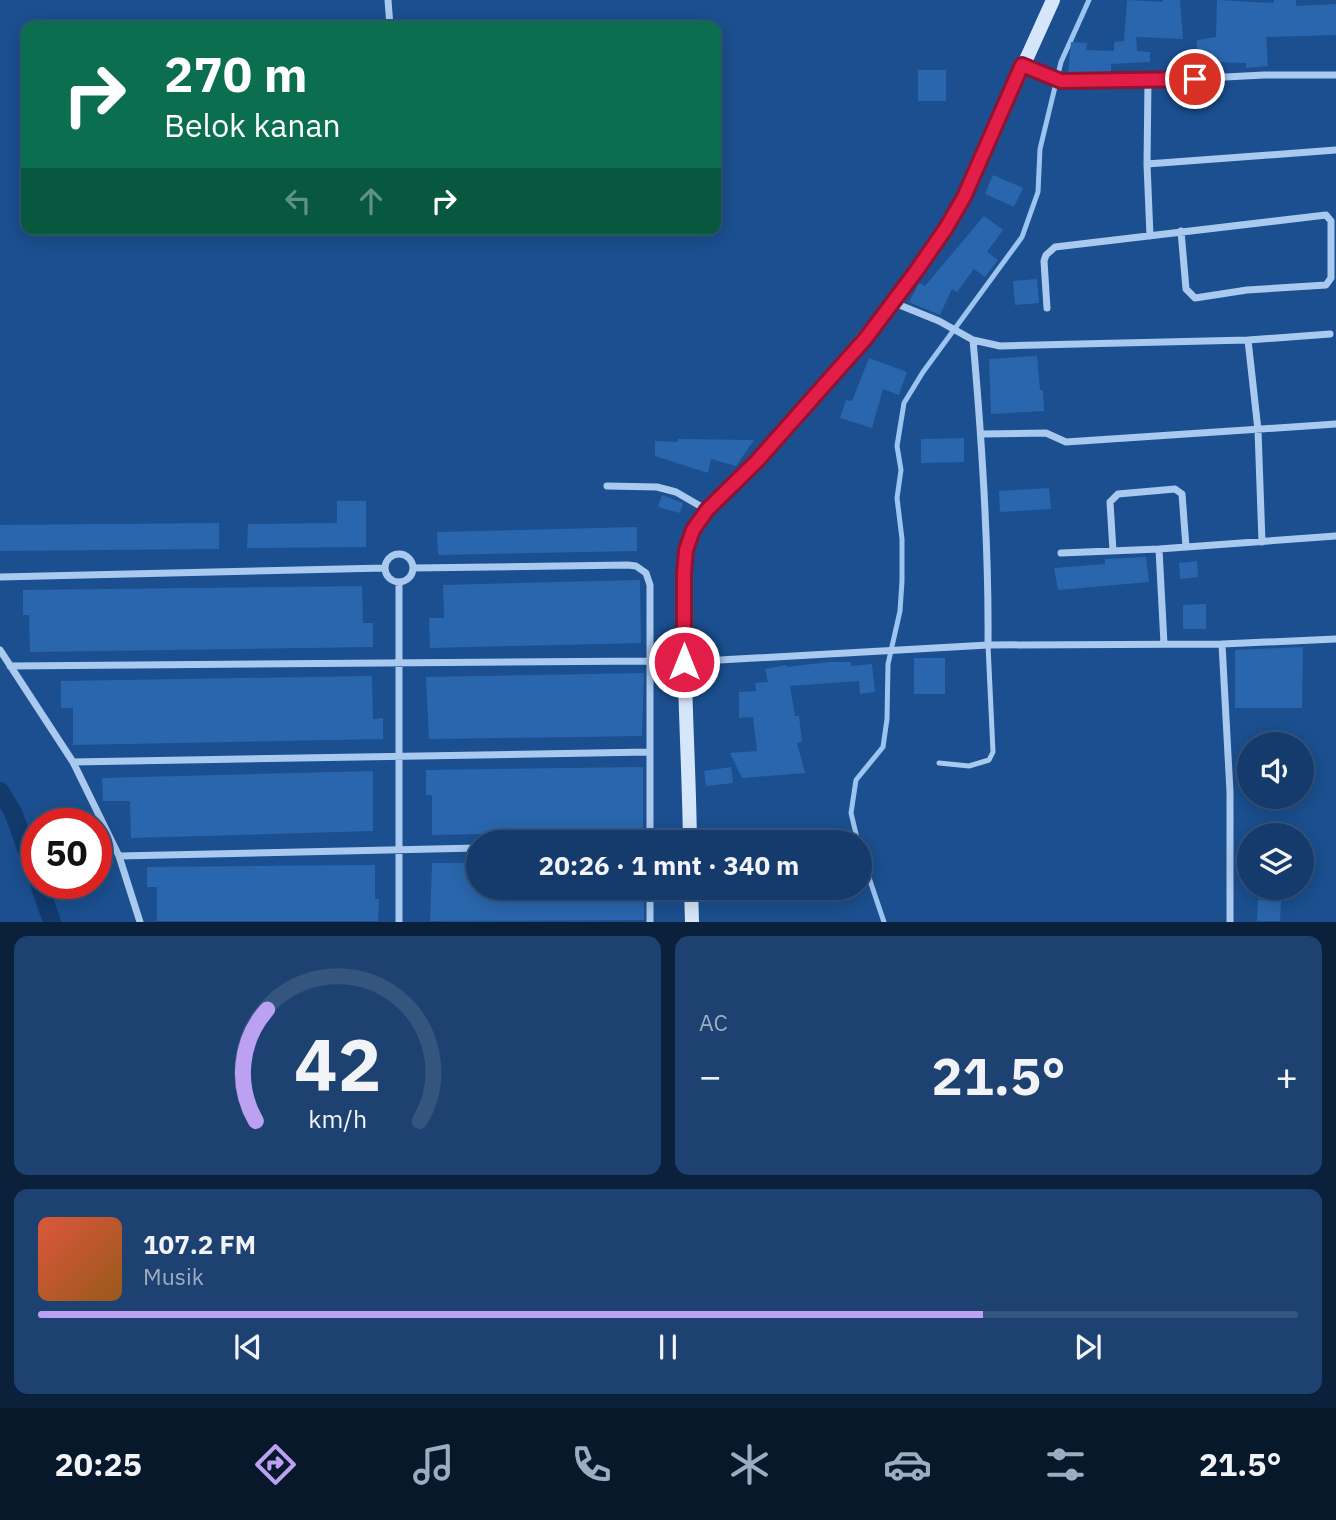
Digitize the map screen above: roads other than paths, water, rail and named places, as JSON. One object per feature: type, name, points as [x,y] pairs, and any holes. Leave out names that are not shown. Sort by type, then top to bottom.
[{"type":"main road","points":[[691,830],[684,662],[686,550],[693,530],[707,510],[757,461],[866,338],[946,228],[964,197],[1053,0]]},
{"type":"main road","points":[[691,900],[692,922]]},
{"type":"street","points":[[388,0],[390,21]]},
{"type":"street","points":[[1022,65],[1061,81],[1336,75]]},
{"type":"street","points":[[1148,81],[1150,236]]},
{"type":"street","points":[[1147,164],[1336,150]]},
{"type":"street","points":[[1047,308],[1044,261],[1046,255],[1055,247],[1181,231],[1326,215],[1331,221],[1331,278],[1326,285],[1247,290],[1195,298],[1186,289],[1181,231]]},
{"type":"street","points":[[892,302],[939,321],[973,340],[1000,346],[1248,340],[1329,334]]},
{"type":"street","points":[[973,340],[989,569],[988,645]]},
{"type":"street","points":[[1248,340],[1258,430],[1262,542]]},
{"type":"street","points":[[981,434],[1046,433],[1066,442],[1336,424]]},
{"type":"street","points":[[607,486],[657,487],[676,492],[707,510]]},
{"type":"street","points":[[1113,551],[1112,498],[1118,494],[1175,489],[1182,494],[1186,547]]},
{"type":"street","points":[[1061,553],[1336,536]]},
{"type":"street","points":[[1159,549],[1164,644]]},
{"type":"street","points":[[400,554],[410,558],[414,568],[411,576],[399,582],[390,578],[385,568],[389,558],[400,554]]},
{"type":"street","points":[[414,568],[628,565],[643,569],[649,577],[650,585],[650,830]]},
{"type":"street","points":[[0,577],[385,568]]},
{"type":"street","points":[[399,582],[399,922]]},
{"type":"street","points":[[684,662],[988,645],[1222,644],[1336,639]]},
{"type":"street","points":[[1222,644],[1230,792],[1230,922]]},
{"type":"street","points":[[0,650],[73,762],[119,856],[140,922]]},
{"type":"street","points":[[10,666],[649,661]]},
{"type":"street","points":[[73,762],[649,752]]},
{"type":"street","points":[[119,856],[466,848]]},
{"type":"street","points":[[650,900],[650,922]]},
{"type":"lane","points":[[939,763],[968,766],[989,760],[993,752],[988,645]]},
{"type":"waterway","points":[[855,830],[851,813],[856,780],[883,747],[887,719],[888,664],[900,611],[902,539],[897,498],[901,470],[897,446],[904,403],[923,372],[1022,237],[1038,192],[1040,149],[1061,62],[1089,0]]},
{"type":"waterway","points":[[0,791],[13,812],[21,834]]},
{"type":"waterway","points":[[872,886],[884,922]]},
{"type":"waterway","points":[[44,899],[52,922]]}]
